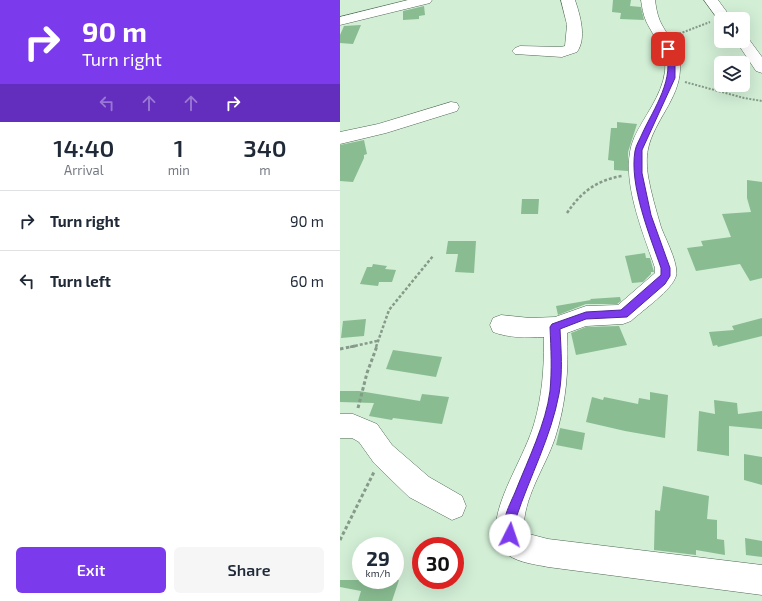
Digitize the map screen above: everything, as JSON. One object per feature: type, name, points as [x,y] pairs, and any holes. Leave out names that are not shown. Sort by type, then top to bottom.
[{"type":"street","points":[[340,21],[425,0]]},
{"type":"street","points":[[520,51],[562,52],[572,49],[575,43],[572,10],[568,0]]},
{"type":"street","points":[[501,326],[530,328],[555,327],[586,316],[624,314],[661,282],[665,276],[666,268],[647,215],[638,173],[639,150],[672,78],[672,59],[664,40],[652,19],[648,0]]},
{"type":"street","points":[[711,0],[720,12]]},
{"type":"street","points":[[747,48],[762,68]]},
{"type":"street","points":[[340,138],[380,129],[450,107]]},
{"type":"street","points":[[555,327],[557,363],[555,393],[542,439],[509,520],[510,535],[520,546],[548,553],[762,580]]},
{"type":"street","points":[[347,426],[368,433],[383,454],[418,487],[452,506]]},
{"type":"path","points":[[664,40],[714,22]]},
{"type":"path","points":[[672,78],[701,87],[762,101]]},
{"type":"path","points":[[567,213],[576,198],[588,188],[614,177],[638,173]]},
{"type":"path","points":[[347,426],[389,310],[433,256]]},
{"type":"path","points":[[340,349],[377,341]]},
{"type":"path","points":[[340,540],[383,454]]},
{"type":"building","points":[[613,0],[631,0],[630,6],[641,7],[644,20],[620,19],[621,13],[612,12]]},
{"type":"building","points":[[424,6],[425,15],[419,16],[419,19],[403,20],[403,11]]},
{"type":"building","points":[[361,25],[353,44],[340,43],[340,35],[344,26]]},
{"type":"building","points":[[617,122],[637,124],[628,152],[628,171],[614,170],[614,161],[608,160],[611,128],[617,128]]},
{"type":"building","points":[[364,140],[367,154],[364,155],[353,182],[340,181],[340,145]]},
{"type":"building","points":[[747,180],[762,182],[762,278],[750,281],[740,264],[696,271],[687,248],[703,246],[701,241],[731,237],[722,214],[751,212],[747,198]]},
{"type":"building","points":[[522,199],[539,199],[538,214],[521,214]]},
{"type":"building","points":[[448,241],[476,241],[474,273],[455,272],[458,254],[446,254]]},
{"type":"building","points":[[645,253],[646,258],[650,258],[654,272],[651,272],[651,274],[643,282],[632,283],[625,256]]},
{"type":"building","points":[[373,264],[387,266],[385,269],[396,270],[392,282],[379,282],[378,286],[360,284],[367,267],[372,267]]},
{"type":"building","points":[[620,297],[621,301],[617,304],[586,304],[558,315],[556,306],[591,300],[590,299]]},
{"type":"building","points":[[762,318],[762,336],[718,347],[717,345],[713,346],[709,332],[734,330],[732,326]]},
{"type":"building","points":[[366,319],[364,336],[341,338],[343,321]]},
{"type":"building","points":[[619,326],[627,345],[576,355],[571,333],[586,327]]},
{"type":"building","points":[[393,350],[442,357],[436,377],[386,369]]},
{"type":"building","points":[[340,391],[359,391],[420,401],[422,394],[449,397],[442,424],[393,418],[392,420],[369,416],[374,403],[340,402]]},
{"type":"building","points":[[650,392],[668,395],[665,438],[586,422],[592,397],[603,400],[604,397],[638,404],[639,398],[650,400]]},
{"type":"building","points":[[714,400],[737,403],[738,414],[762,411],[762,429],[729,426],[729,456],[697,451],[699,411],[715,414]]},
{"type":"building","points":[[560,428],[585,433],[582,450],[556,445]]},
{"type":"building","points":[[744,454],[762,457],[762,485],[744,480]]},
{"type":"building","points":[[663,486],[709,496],[707,519],[717,520],[717,539],[724,540],[725,555],[696,550],[696,555],[654,550],[655,510],[660,511]]},
{"type":"building","points":[[745,538],[762,541],[762,557],[746,555]]},
{"type":"building","points":[[340,580],[352,580],[352,589],[396,589],[392,601],[358,601],[361,591],[340,587]]},
{"type":"route","points":[[510,535],[509,520],[542,439],[555,393],[557,363],[555,327],[586,316],[624,314],[661,282],[665,276],[666,268],[647,215],[638,173],[639,150],[672,78],[672,59],[668,49]]}]
